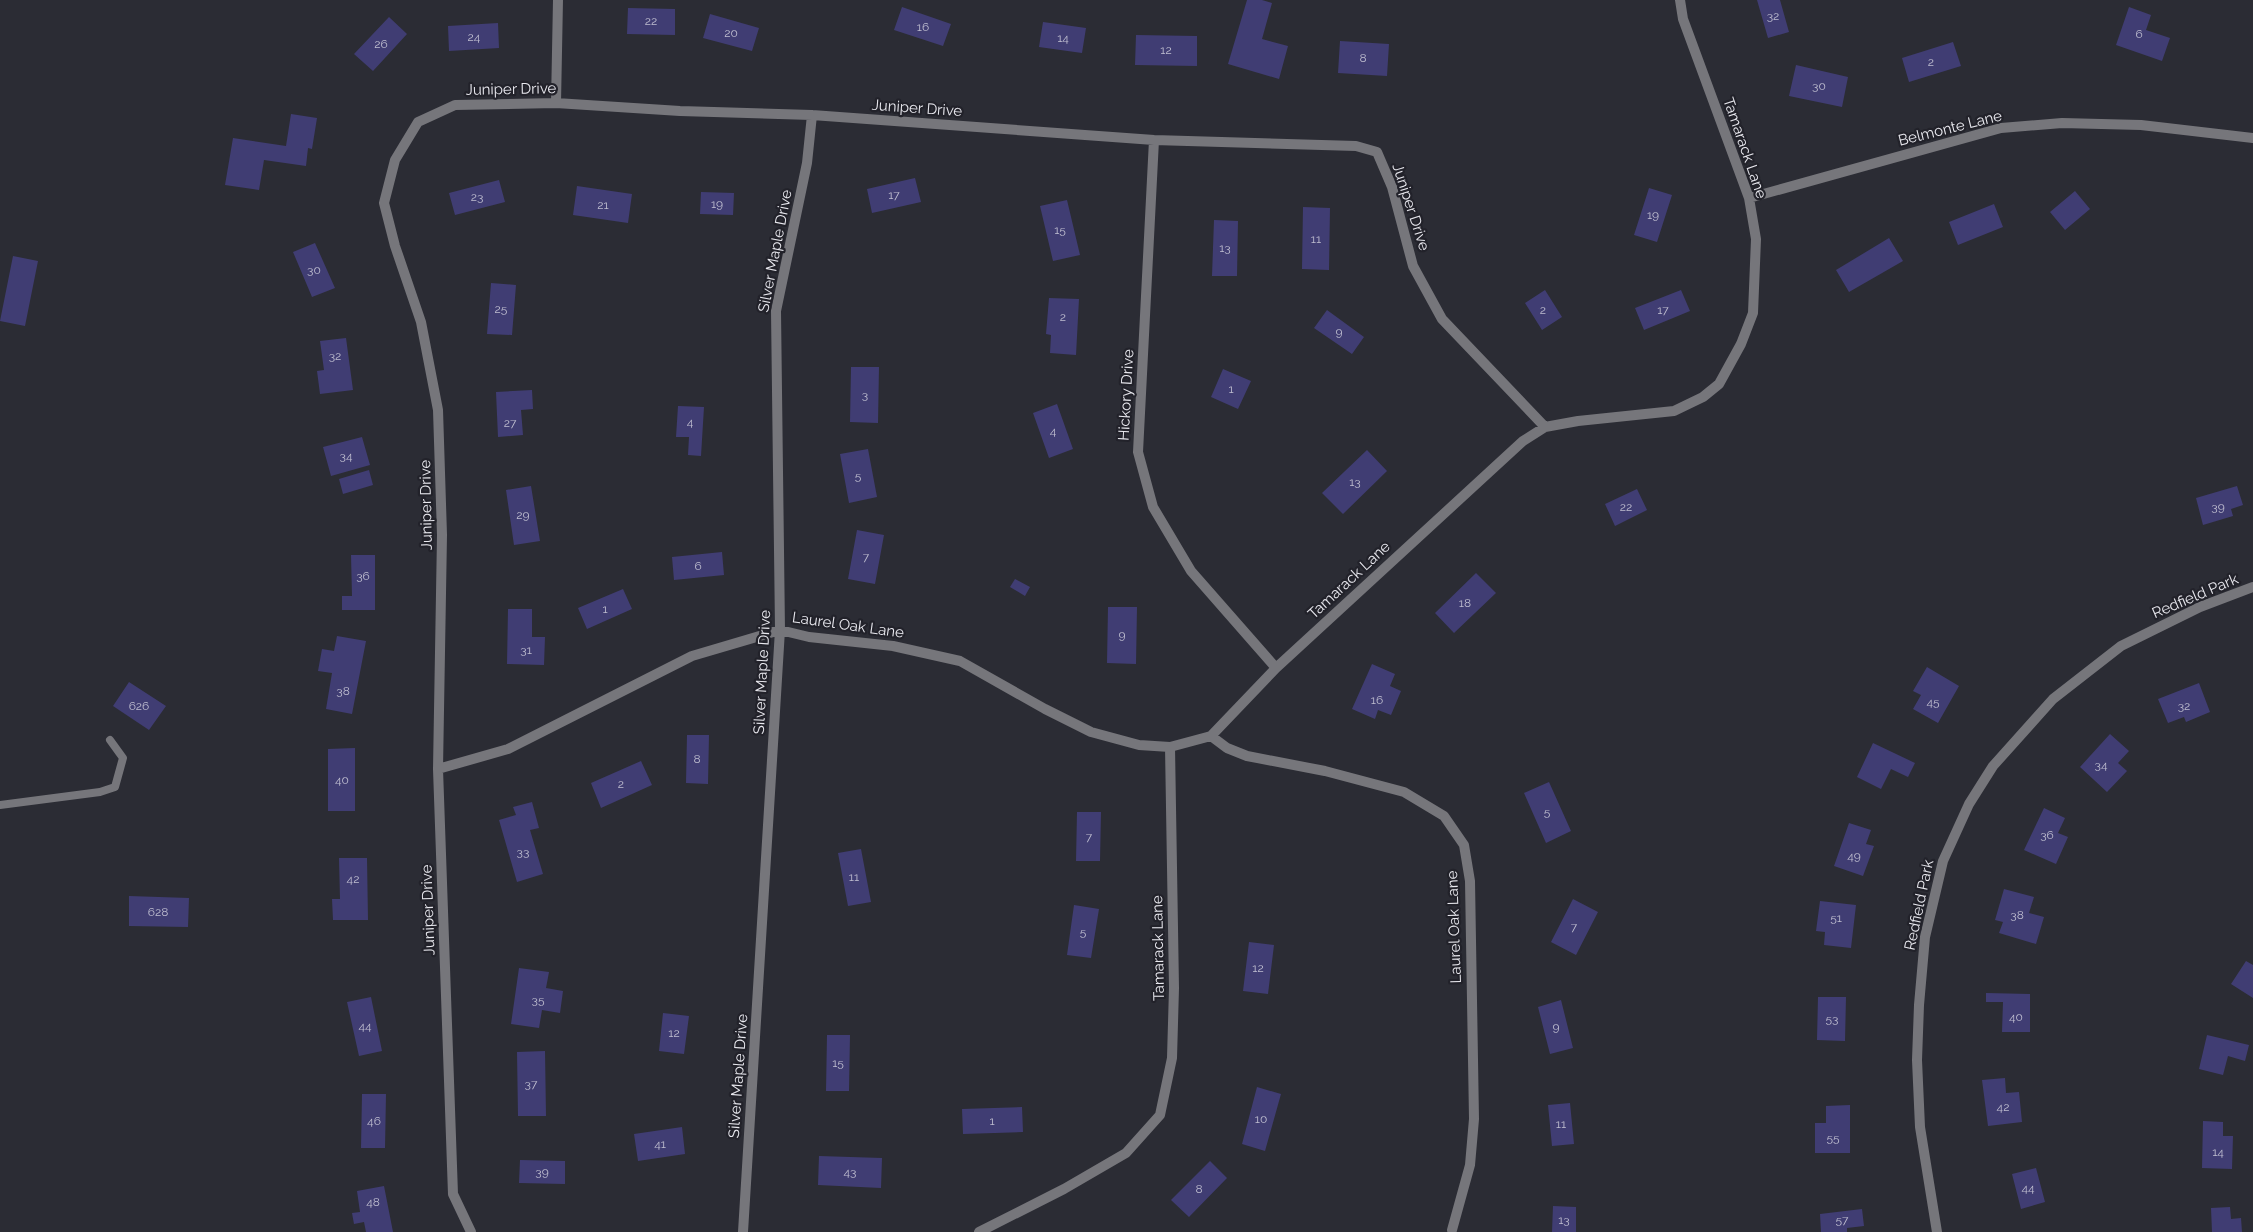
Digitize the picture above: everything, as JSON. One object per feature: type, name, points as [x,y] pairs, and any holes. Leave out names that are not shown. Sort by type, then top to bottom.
[{"type":"street","points":[[556,103],[558,0]]},
{"type":"street","name":"Tamarack Lane","points":[[1211,736],[1276,668],[1523,441],[1545,427],[1578,421],[1674,411],[1703,397],[1719,384],[1741,344],[1754,312],[1756,239],[1749,198],[1682,19],[1680,0]]},
{"type":"street","name":"Juniper Drive","points":[[471,1232],[453,1194],[438,769],[442,535],[438,410],[421,322],[395,246],[384,203],[395,160],[418,122],[455,105],[556,103],[680,111],[812,115],[1154,140],[1322,143],[1356,146],[1376,152],[1392,187],[1413,266],[1442,319],[1545,427]]},
{"type":"street","name":"Silver Maple Drive","points":[[743,1232],[780,630],[776,311],[807,164],[812,115]]},
{"type":"street","name":"Belmonte Lane","points":[[1749,198],[2001,128],[2062,123],[2141,124],[2253,138]]},
{"type":"street","name":"Hickory Drive","points":[[1154,140],[1138,452],[1153,507],[1190,571],[1276,668]]},
{"type":"street","name":"Redfield Park","points":[[1938,1232],[1920,1127],[1917,1060],[1919,1005],[1925,937],[1943,861],[1969,804],[1993,766],[2053,699],[2121,646],[2200,607],[2253,587]]},
{"type":"street","name":"Laurel Oak Lane","points":[[438,769],[508,749],[692,656],[780,630],[809,637],[893,646],[960,661],[1045,710],[1091,732],[1139,745],[1170,747]]},
{"type":"street","points":[[1170,747],[1211,736]]},
{"type":"street","name":"Laurel Oak Lane","points":[[1211,736],[1227,748],[1247,756],[1325,771],[1404,792],[1444,816],[1464,845],[1470,881],[1474,1119],[1470,1165],[1452,1230]]},
{"type":"street","name":"Tamarack Lane","points":[[979,1232],[1064,1189],[1126,1153],[1160,1114],[1172,1058],[1174,988],[1170,747]]},
{"type":"lane","points":[[0,805],[100,792],[115,787],[123,758],[110,740]]},
{"type":"building","points":[[1247,0],[1262,0],[1272,3],[1262,39],[1288,46],[1279,79],[1228,64]]},
{"type":"building","points":[[1757,0],[1780,0],[1789,32],[1768,38]]},
{"type":"building","points":[[902,7],[951,24],[943,46],[894,30]]},
{"type":"building","points":[[2129,7],[2151,15],[2146,30],[2170,38],[2162,61],[2116,45]]},
{"type":"building","points":[[628,8],[675,9],[675,35],[627,34]]},
{"type":"building","points":[[710,14],[759,28],[752,51],[703,38]]},
{"type":"building","points":[[389,17],[407,34],[373,71],[354,54]]},
{"type":"building","points":[[1043,22],[1086,28],[1082,53],[1039,47]]},
{"type":"building","points":[[498,23],[499,48],[449,51],[448,26]]},
{"type":"building","points":[[1136,35],[1197,36],[1197,66],[1135,65]]},
{"type":"building","points":[[1340,41],[1389,44],[1387,76],[1338,73]]},
{"type":"building","points":[[1953,42],[1961,66],[1909,82],[1902,58]]},
{"type":"building","points":[[1796,65],[1848,77],[1842,107],[1789,96]]},
{"type":"building","points":[[291,114],[317,118],[312,149],[308,148],[306,166],[264,160],[259,190],[225,185],[233,138],[286,146]]},
{"type":"building","points":[[915,178],[921,202],[872,213],[867,189]]},
{"type":"building","points":[[499,180],[505,202],[455,215],[449,193]]},
{"type":"building","points":[[577,186],[632,194],[628,223],[573,215]]},
{"type":"building","points":[[1649,188],[1672,195],[1657,242],[1634,235]]},
{"type":"building","points":[[2075,191],[2090,209],[2065,230],[2050,212]]},
{"type":"building","points":[[701,192],[734,193],[733,215],[700,214]]},
{"type":"building","points":[[1067,200],[1080,255],[1053,261],[1040,206]]},
{"type":"building","points":[[1994,204],[2003,227],[1958,245],[1949,222]]},
{"type":"building","points":[[1303,207],[1330,208],[1329,270],[1302,269]]},
{"type":"building","points":[[1214,220],[1238,221],[1237,276],[1212,276]]},
{"type":"building","points":[[1889,238],[1903,261],[1849,292],[1836,270]]},
{"type":"building","points":[[315,243],[335,288],[312,297],[293,252]]},
{"type":"building","points":[[13,256],[38,261],[25,326],[0,321]]},
{"type":"building","points":[[491,283],[516,285],[512,335],[487,334]]},
{"type":"building","points":[[1545,290],[1562,317],[1542,330],[1525,303]]},
{"type":"building","points":[[1681,290],[1690,311],[1644,330],[1635,308]]},
{"type":"building","points":[[1049,298],[1079,299],[1076,355],[1050,353],[1051,335],[1046,334]]},
{"type":"building","points":[[1327,310],[1364,337],[1352,354],[1314,328]]},
{"type":"building","points":[[346,338],[353,390],[320,394],[317,371],[324,370],[320,341]]},
{"type":"building","points":[[851,367],[879,367],[878,423],[850,422]]},
{"type":"building","points":[[1223,369],[1251,381],[1238,409],[1211,397]]},
{"type":"building","points":[[532,390],[533,409],[521,410],[523,435],[498,437],[496,392]]},
{"type":"building","points":[[1057,404],[1073,449],[1049,458],[1033,413]]},
{"type":"building","points":[[678,406],[704,407],[701,456],[688,455],[689,437],[676,437]]},
{"type":"building","points":[[362,437],[370,465],[331,476],[323,447]]},
{"type":"building","points":[[868,449],[877,497],[849,503],[840,454]]},
{"type":"building","points":[[1367,450],[1387,471],[1343,514],[1322,493]]},
{"type":"building","points":[[369,470],[373,485],[343,494],[339,479]]},
{"type":"building","points":[[531,486],[540,541],[514,545],[506,490]]},
{"type":"building","points":[[2237,486],[2243,505],[2231,509],[2233,516],[2203,525],[2196,498]]},
{"type":"building","points":[[1637,489],[1647,510],[1615,526],[1605,504]]},
{"type":"building","points":[[857,530],[884,535],[875,584],[848,579]]},
{"type":"building","points":[[722,552],[724,575],[674,580],[672,557]]},
{"type":"building","points":[[351,555],[375,555],[375,610],[342,610],[342,596],[352,596]]},
{"type":"building","points":[[1476,573],[1496,593],[1454,633],[1435,613]]},
{"type":"building","points":[[1015,579],[1030,587],[1025,596],[1010,587]]},
{"type":"building","points":[[623,589],[632,609],[587,629],[578,608]]},
{"type":"building","points":[[1108,607],[1137,607],[1136,664],[1107,663]]},
{"type":"building","points":[[508,609],[532,609],[532,637],[545,637],[544,665],[507,664]]},
{"type":"building","points":[[337,636],[366,641],[352,714],[326,709],[332,673],[318,671],[322,649],[334,651]]},
{"type":"building","points":[[1372,664],[1395,674],[1390,686],[1401,691],[1391,715],[1378,710],[1375,719],[1352,709]]},
{"type":"building","points":[[1927,667],[1959,686],[1938,723],[1913,709],[1921,695],[1913,691]]},
{"type":"building","points":[[129,682],[166,706],[149,730],[113,706]]},
{"type":"building","points":[[2199,683],[2210,712],[2186,722],[2184,717],[2168,723],[2158,699]]},
{"type":"building","points":[[2110,734],[2129,751],[2118,763],[2127,771],[2107,792],[2080,767]]},
{"type":"building","points":[[687,735],[709,735],[708,784],[686,783]]},
{"type":"building","points":[[1873,743],[1915,763],[1908,777],[1891,769],[1881,789],[1857,777]]},
{"type":"building","points":[[355,748],[355,811],[328,811],[328,749]]},
{"type":"building","points":[[641,761],[652,785],[601,808],[591,783]]},
{"type":"building","points":[[1549,782],[1571,831],[1546,843],[1524,793]]},
{"type":"building","points":[[532,802],[539,828],[530,830],[543,874],[517,882],[499,820],[516,815],[513,807]]},
{"type":"building","points":[[2044,808],[2065,818],[2058,833],[2068,837],[2056,864],[2024,850]]},
{"type":"building","points":[[1077,812],[1101,812],[1100,861],[1076,861]]},
{"type":"building","points":[[1849,823],[1871,830],[1866,844],[1874,846],[1863,876],[1834,866]]},
{"type":"building","points":[[861,849],[871,902],[848,906],[838,853]]},
{"type":"building","points":[[339,858],[367,858],[368,920],[333,920],[332,899],[340,899]]},
{"type":"building","points":[[2004,889],[2034,897],[2029,913],[2044,917],[2036,944],[1999,933],[2003,922],[1995,920]]},
{"type":"building","points":[[129,896],[189,898],[188,927],[129,926]]},
{"type":"building","points":[[1573,899],[1598,912],[1576,955],[1551,942]]},
{"type":"building","points":[[1820,901],[1856,905],[1851,948],[1824,945],[1825,932],[1816,931]]},
{"type":"building","points":[[1074,905],[1099,909],[1091,958],[1067,955]]},
{"type":"building","points":[[1249,942],[1274,945],[1268,994],[1243,991]]},
{"type":"building","points":[[2246,961],[2253,965],[2253,998],[2231,984]]},
{"type":"building","points":[[519,968],[549,972],[546,988],[563,991],[560,1013],[542,1010],[539,1028],[511,1024]]},
{"type":"building","points":[[1986,993],[2030,994],[2030,1032],[2002,1032],[2003,1002],[1986,1002]]},
{"type":"building","points":[[371,997],[382,1051],[359,1056],[347,1002]]},
{"type":"building","points":[[1818,997],[1846,997],[1845,1041],[1817,1040]]},
{"type":"building","points":[[1561,1000],[1573,1048],[1550,1054],[1538,1007]]},
{"type":"building","points":[[663,1013],[689,1016],[684,1054],[659,1051]]},
{"type":"building","points":[[827,1035],[850,1035],[849,1091],[826,1091]]},
{"type":"building","points":[[2207,1035],[2249,1045],[2245,1061],[2228,1056],[2223,1075],[2199,1069]]},
{"type":"building","points":[[545,1051],[546,1116],[518,1116],[517,1052]]},
{"type":"building","points":[[2005,1078],[2006,1093],[2019,1092],[2022,1122],[1988,1126],[1982,1080]]},
{"type":"building","points":[[1257,1087],[1281,1094],[1265,1151],[1242,1144]]},
{"type":"building","points":[[362,1094],[386,1094],[385,1148],[361,1148]]},
{"type":"building","points":[[1570,1103],[1574,1144],[1552,1146],[1548,1105]]},
{"type":"building","points":[[1850,1105],[1850,1153],[1815,1153],[1815,1123],[1826,1123],[1826,1106]]},
{"type":"building","points":[[1022,1107],[1023,1132],[963,1134],[962,1109]]},
{"type":"building","points":[[2203,1121],[2223,1122],[2223,1136],[2233,1136],[2232,1169],[2202,1168]]},
{"type":"building","points":[[682,1127],[685,1154],[638,1161],[634,1134]]},
{"type":"building","points":[[819,1156],[882,1158],[881,1188],[818,1185]]},
{"type":"building","points":[[520,1160],[565,1161],[565,1184],[519,1183]]},
{"type":"building","points":[[1210,1161],[1227,1178],[1189,1217],[1171,1200]]},
{"type":"building","points":[[2036,1168],[2045,1202],[2021,1209],[2012,1174]]},
{"type":"building","points":[[384,1186],[393,1232],[366,1232],[364,1222],[354,1224],[352,1213],[360,1212],[357,1191]]},
{"type":"building","points":[[1553,1206],[1576,1207],[1576,1232],[1552,1232]]},
{"type":"building","points":[[2230,1207],[2231,1219],[2241,1218],[2242,1232],[2212,1232],[2211,1208]]},
{"type":"building","points":[[1862,1209],[1864,1226],[1847,1228],[1847,1232],[1821,1232],[1820,1214]]}]
